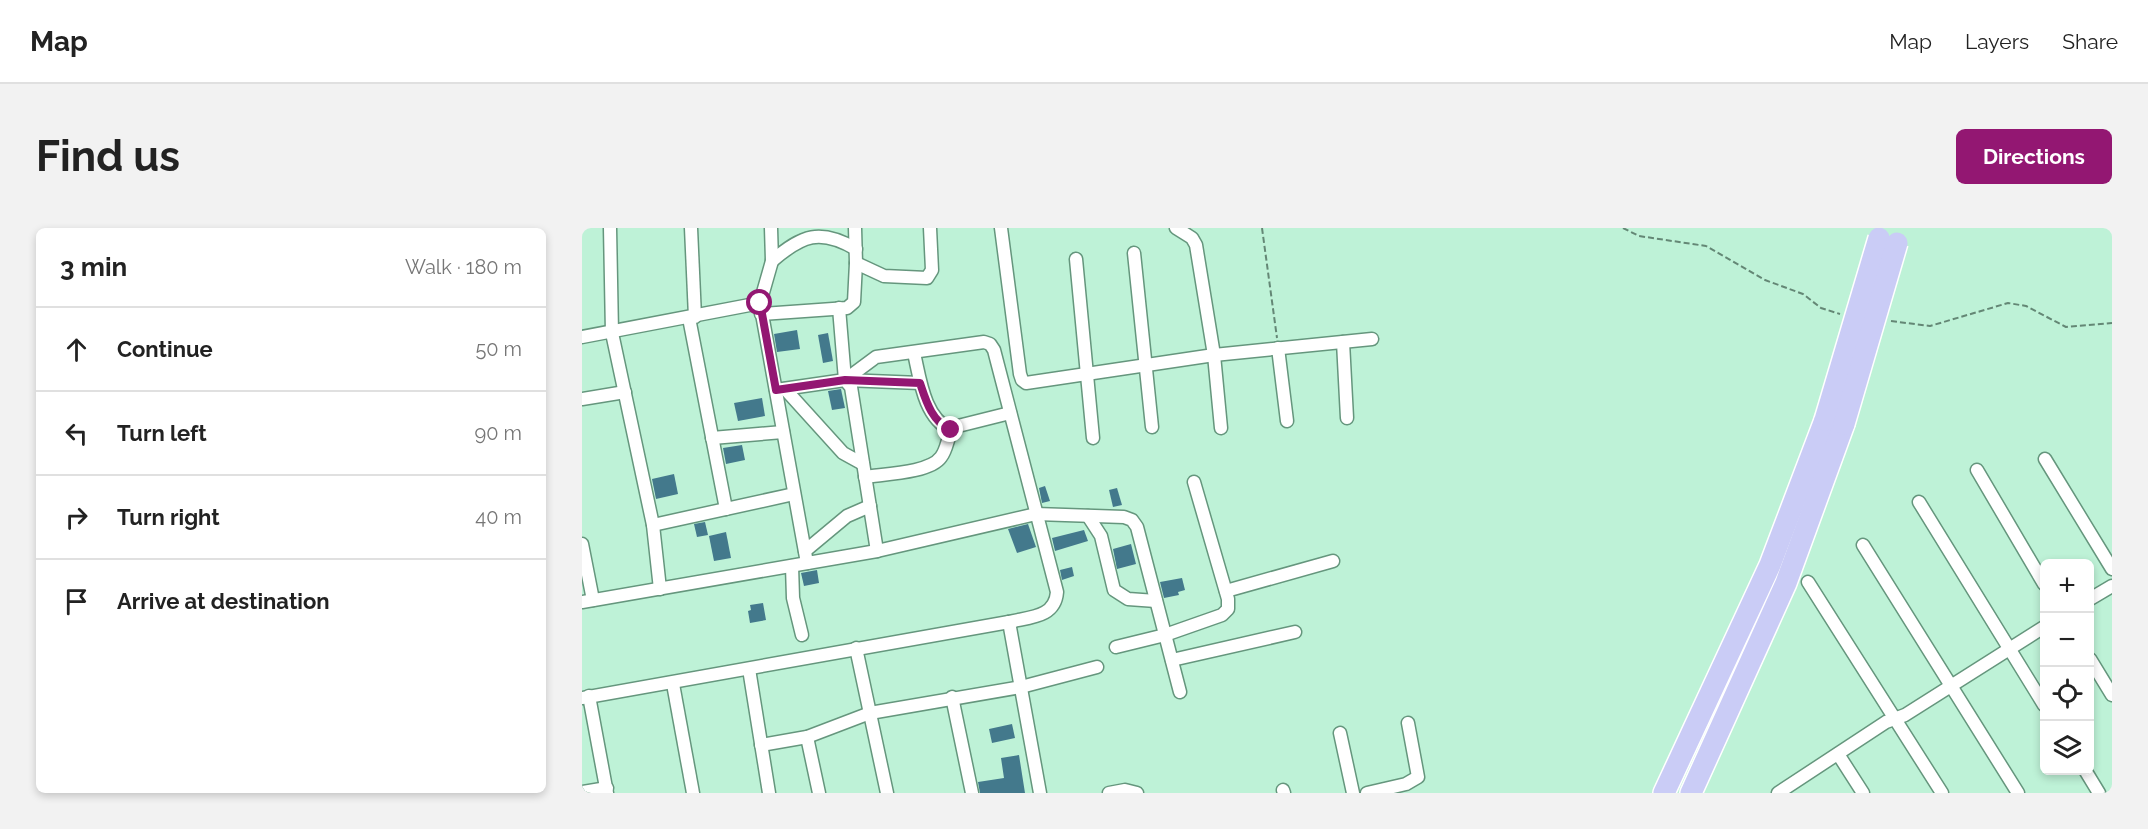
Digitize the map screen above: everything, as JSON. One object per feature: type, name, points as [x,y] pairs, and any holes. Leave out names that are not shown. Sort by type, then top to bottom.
[{"type":"highway","points":[[1691,793],[1786,583],[1889,234]]},
{"type":"highway","points":[[1664,793],[1834,422]]},
{"type":"street","points":[[610,228],[612,333],[653,525],[660,589]]},
{"type":"street","points":[[691,228],[692,318],[726,509]]},
{"type":"street","points":[[771,228],[772,261],[761,309],[780,390],[783,432],[806,557]]},
{"type":"street","points":[[582,337],[761,309],[847,308],[854,302],[855,228]]},
{"type":"street","points":[[856,263],[884,276],[927,278],[932,270],[930,228]]},
{"type":"street","points":[[1001,228],[1022,380]]},
{"type":"street","points":[[1182,229],[1196,244],[1214,355],[1221,428]]},
{"type":"street","points":[[772,261],[804,237],[818,234],[843,240],[856,249]]},
{"type":"street","points":[[1134,254],[1148,365],[1152,427]]},
{"type":"street","points":[[1076,259],[1093,438]]},
{"type":"street","points":[[839,308],[845,380],[851,387],[877,551]]},
{"type":"street","points":[[1004,386],[1022,380],[1026,383],[1214,355],[1372,339]]},
{"type":"street","points":[[582,792],[607,791],[585,697],[673,684],[804,656],[1009,622],[1045,614],[1056,600],[1057,592],[1004,386],[994,350],[990,344],[984,342],[876,357],[845,380]]},
{"type":"street","points":[[1343,342],[1347,418]]},
{"type":"street","points":[[1278,348],[1287,421]]},
{"type":"street","points":[[914,353],[920,383],[934,416],[943,426],[951,430]]},
{"type":"street","points":[[780,390],[845,380],[920,383]]},
{"type":"street","points":[[780,390],[843,453],[864,470],[924,468],[936,463],[944,452],[954,427],[1010,413]]},
{"type":"street","points":[[582,399],[625,392]]},
{"type":"street","points":[[712,438],[783,432]]},
{"type":"street","points":[[2045,459],[2112,569]]},
{"type":"street","points":[[1977,470],[2040,578]]},
{"type":"street","points":[[1116,647],[1165,635],[1222,615],[1228,609],[1226,591],[1194,482]]},
{"type":"street","points":[[653,525],[794,494]]},
{"type":"street","points":[[1919,502],[2040,698]]},
{"type":"street","points":[[582,544],[588,601],[792,566],[806,557],[847,516],[870,506]]},
{"type":"street","points":[[806,557],[877,551],[1036,514],[1124,517],[1132,520],[1137,527],[1180,692]]},
{"type":"street","points":[[1088,516],[1101,536],[1114,590],[1128,599],[1156,601]]},
{"type":"street","points":[[1863,545],[2018,793]]},
{"type":"street","points":[[1226,591],[1333,561]]},
{"type":"street","points":[[792,566],[793,598],[802,634]]},
{"type":"street","points":[[1808,582],[1942,793]]},
{"type":"street","points":[[2094,597],[2112,586]]},
{"type":"street","points":[[1009,622],[1040,793]]},
{"type":"street","points":[[1780,792],[2040,630]]},
{"type":"street","points":[[1172,660],[1295,632]]},
{"type":"street","points":[[856,648],[887,793]]},
{"type":"street","points":[[2094,666],[2112,695]]},
{"type":"street","points":[[761,745],[807,737],[870,713],[952,697],[1021,687],[1096,667]]},
{"type":"street","points":[[749,669],[770,793]]},
{"type":"street","points":[[673,684],[693,793]]},
{"type":"street","points":[[952,697],[972,793]]},
{"type":"street","points":[[1367,793],[1406,784],[1418,777],[1408,723]]},
{"type":"street","points":[[1340,733],[1353,793]]},
{"type":"street","points":[[807,737],[819,793]]},
{"type":"street","points":[[1838,754],[1863,793]]},
{"type":"street","points":[[2087,775],[2098,793]]},
{"type":"street","points":[[1109,793],[1125,790],[1137,793]]},
{"type":"path","points":[[1262,228],[1278,348]]},
{"type":"path","points":[[1623,228],[1639,236],[1706,246],[1765,280],[1803,294],[1821,308],[1843,314]]},
{"type":"path","points":[[1884,320],[1930,326],[2008,303],[2018,303],[2067,327],[2112,323]]},
{"type":"building","points":[[797,330],[800,349],[777,352],[774,334]]},
{"type":"building","points":[[828,333],[833,361],[823,363],[818,335]]},
{"type":"building","points":[[841,389],[845,408],[832,410],[828,391]]},
{"type":"building","points":[[762,398],[765,416],[738,421],[734,403]]},
{"type":"building","points":[[742,445],[745,460],[726,464],[723,448]]},
{"type":"building","points":[[674,474],[678,494],[656,499],[652,479]]},
{"type":"building","points":[[1045,486],[1050,501],[1042,503],[1039,488]]},
{"type":"building","points":[[1117,488],[1122,505],[1113,507],[1109,490]]},
{"type":"building","points":[[705,522],[708,535],[697,537],[694,524]]},
{"type":"building","points":[[1028,524],[1036,547],[1017,553],[1008,529]]},
{"type":"building","points":[[1084,530],[1088,541],[1055,551],[1052,538]]},
{"type":"building","points":[[726,532],[731,558],[714,561],[709,536]]},
{"type":"building","points":[[1131,544],[1136,564],[1117,569],[1113,549]]},
{"type":"building","points":[[1072,567],[1074,576],[1062,580],[1060,570]]},
{"type":"building","points":[[817,570],[819,583],[804,586],[801,573]]},
{"type":"building","points":[[1182,578],[1185,590],[1178,592],[1179,595],[1164,598],[1160,582]]},
{"type":"building","points":[[763,603],[766,620],[750,623],[748,611],[751,610],[750,605]]},
{"type":"building","points":[[1012,724],[1015,738],[992,743],[989,729]]},
{"type":"building","points":[[1019,755],[1025,793],[980,793],[978,782],[1004,778],[1001,758]]},
{"type":"route","points":[[760,303],[776,390],[845,380],[920,383],[934,416],[943,426],[951,430]]}]
